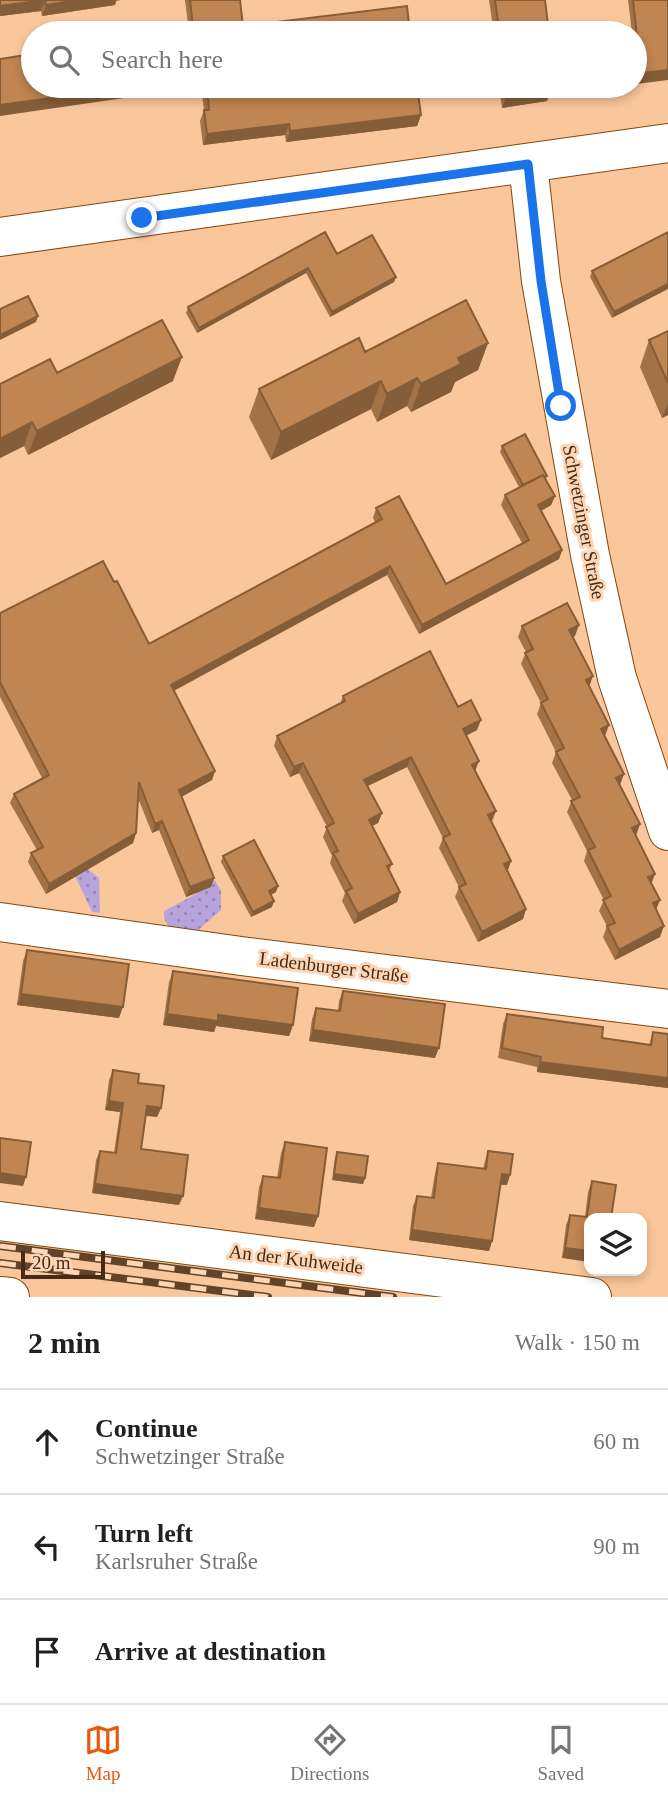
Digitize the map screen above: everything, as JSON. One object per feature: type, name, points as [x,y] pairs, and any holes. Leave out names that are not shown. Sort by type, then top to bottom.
[{"type":"street","points":[[0,237],[668,142]]},
{"type":"street","name":"Schwetzinger Straße","points":[[528,164],[543,295],[590,555],[617,678],[668,831]]},
{"type":"street","name":"Ladenburger Straße","points":[[0,922],[254,958],[668,1009]]},
{"type":"street","name":"An der Kuhweide","points":[[0,1221],[592,1297]]},
{"type":"street","points":[[0,1296],[10,1297]]},
{"type":"shaded area","points":[[63,850],[99,878],[100,913],[92,912]]},
{"type":"shaded area","points":[[199,871],[209,872],[221,890],[221,910],[197,931],[180,933],[166,922],[164,911],[196,894]]},
{"type":"building","points":[[0,0],[45,0],[0,6]]},
{"type":"building","points":[[45,0],[79,0],[46,5]]},
{"type":"building","points":[[190,0],[240,0],[242,21],[192,21]]},
{"type":"building","points":[[495,0],[545,0],[548,21],[498,21]]},
{"type":"building","points":[[633,0],[668,0],[668,70],[647,72],[647,21],[635,21]]},
{"type":"building","points":[[407,6],[409,21],[284,21]]},
{"type":"building","points":[[21,56],[21,98],[50,98],[0,105],[0,59]]},
{"type":"building","points":[[208,98],[419,98],[421,115],[290,131],[289,124],[207,134],[204,110],[209,110]]},
{"type":"building","points":[[325,232],[337,254],[372,235],[396,277],[332,312],[308,268],[199,328],[188,307]]},
{"type":"building","points":[[668,232],[668,284],[614,312],[592,271]]},
{"type":"building","points":[[28,296],[38,316],[0,335],[0,309]]},
{"type":"building","points":[[466,300],[488,343],[458,358],[461,364],[421,384],[417,378],[387,394],[381,381],[281,432],[259,389],[359,338],[365,352]]},
{"type":"building","points":[[162,320],[182,357],[37,431],[32,422],[0,439],[0,384],[50,359],[57,373]]},
{"type":"building","points":[[668,331],[668,383],[649,340]]},
{"type":"building","points":[[525,434],[547,476],[543,475],[523,485],[502,446]]},
{"type":"building","points":[[543,475],[555,496],[538,505],[562,550],[422,625],[390,566],[171,685],[215,771],[179,790],[214,878],[190,887],[162,821],[155,824],[139,782],[136,833],[49,884],[31,853],[43,847],[14,794],[49,775],[0,682],[0,613],[103,561],[114,582],[117,581],[149,644],[382,519],[376,508],[399,496],[446,584],[529,540],[505,495]]},
{"type":"building","points":[[567,603],[579,625],[569,630],[593,676],[586,680],[609,725],[601,729],[624,774],[616,778],[640,824],[632,828],[655,874],[648,877],[660,900],[653,903],[664,926],[619,950],[607,926],[615,923],[603,900],[611,896],[588,850],[595,847],[571,801],[580,797],[556,752],[564,748],[541,703],[548,699],[525,653],[533,649],[522,626]]},
{"type":"building","points":[[430,651],[458,707],[471,700],[481,720],[463,729],[479,761],[472,765],[496,811],[488,815],[511,861],[504,864],[526,909],[482,932],[459,887],[466,884],[443,838],[450,834],[411,757],[364,780],[382,813],[369,820],[392,864],[387,866],[400,892],[358,914],[346,891],[352,888],[333,853],[338,851],[326,827],[334,823],[303,763],[294,767],[277,736],[345,701],[343,696]]},
{"type":"building","points":[[254,840],[278,886],[269,891],[274,901],[253,912],[223,856]]},
{"type":"building","points":[[27,950],[129,964],[123,1007],[21,994]]},
{"type":"building","points":[[173,971],[298,988],[293,1025],[218,1015],[218,1021],[167,1014]]},
{"type":"building","points":[[343,991],[445,1004],[439,1048],[313,1030],[316,1008],[340,1011]]},
{"type":"building","points":[[507,1014],[603,1027],[602,1038],[651,1045],[653,1032],[668,1034],[668,1078],[540,1062],[541,1057],[502,1048]]},
{"type":"building","points":[[113,1070],[139,1074],[138,1083],[164,1086],[161,1108],[147,1106],[141,1149],[188,1155],[183,1196],[95,1184],[100,1151],[116,1153],[123,1103],[109,1101]]},
{"type":"building","points":[[0,1138],[31,1142],[26,1177],[0,1173]]},
{"type":"building","points":[[285,1142],[327,1148],[318,1216],[259,1208],[263,1176],[280,1178]]},
{"type":"building","points":[[488,1151],[513,1154],[510,1175],[502,1174],[492,1241],[412,1230],[417,1196],[434,1198],[438,1163],[486,1169]]},
{"type":"building","points":[[337,1152],[368,1156],[365,1178],[334,1174]]},
{"type":"building","points":[[592,1181],[616,1185],[612,1213],[588,1213]]},
{"type":"building","points":[[570,1215],[584,1217],[584,1250],[565,1248]]},
{"type":"railway","points":[[0,1246],[393,1297]]},
{"type":"railway","points":[[0,1263],[268,1297]]},
{"type":"route","points":[[142,218],[528,164],[534,230],[561,406]]}]
